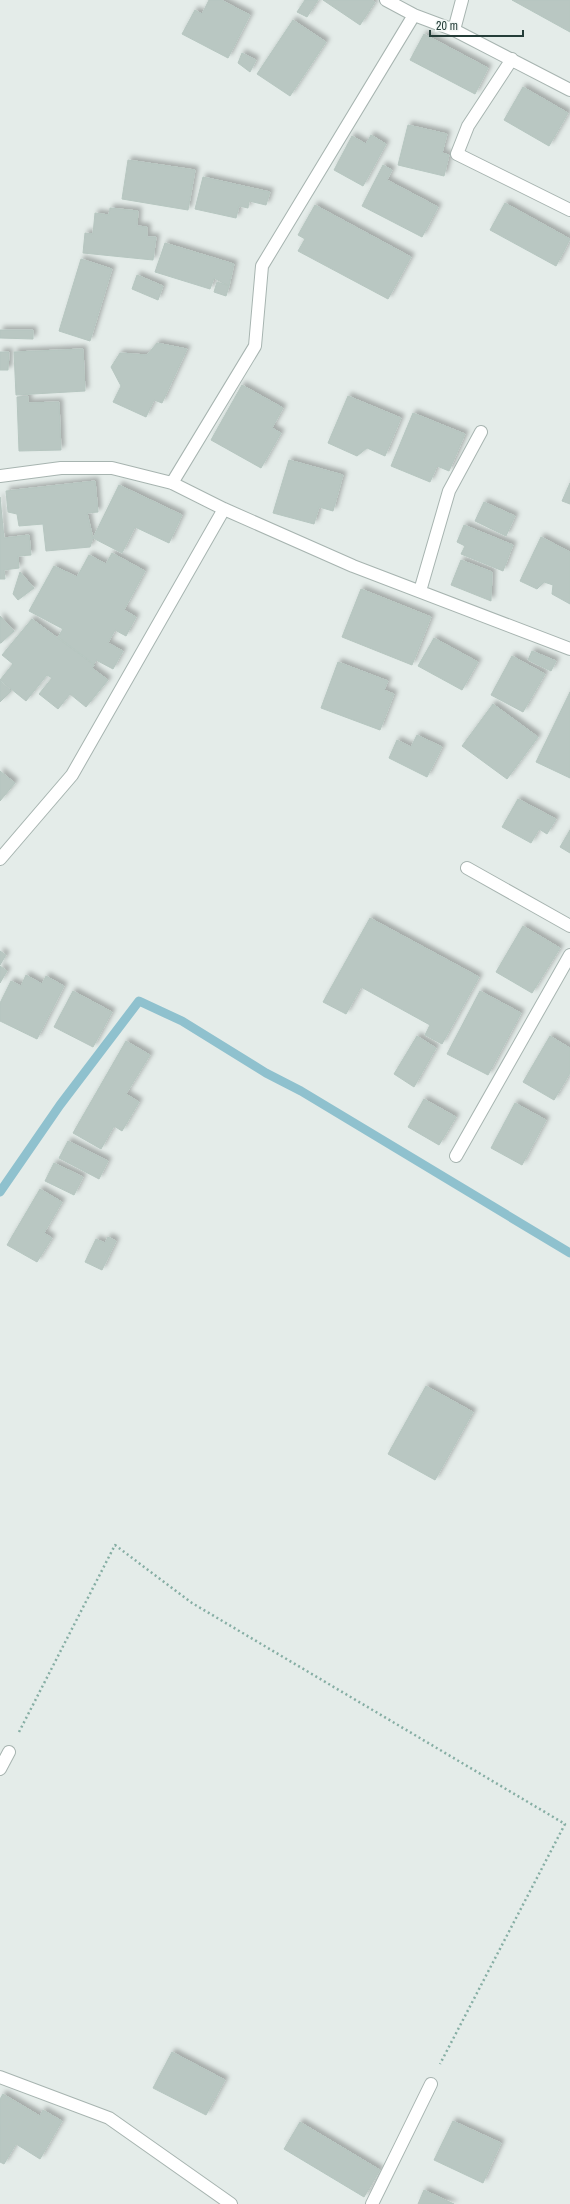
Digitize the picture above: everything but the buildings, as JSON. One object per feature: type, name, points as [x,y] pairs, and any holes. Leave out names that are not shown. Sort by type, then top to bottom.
[{"type":"street","points":[[386,0],[414,15],[454,30],[570,90]]},
{"type":"street","points":[[454,30],[462,0]]},
{"type":"street","points":[[172,483],[255,346],[262,266],[414,15]]},
{"type":"street","points":[[512,59],[468,126],[457,154],[570,210]]},
{"type":"street","points":[[420,591],[449,491],[481,432]]},
{"type":"street","points":[[0,476],[61,468],[112,468],[172,483],[224,509],[353,566],[570,649]]},
{"type":"street","points":[[0,859],[72,775],[224,509]]},
{"type":"street","points":[[467,868],[570,926]]},
{"type":"street","points":[[456,1156],[570,956]]},
{"type":"street","points":[[0,1769],[9,1752]]},
{"type":"street","points":[[0,2078],[109,2118],[231,2204]]},
{"type":"street","points":[[372,2204],[431,2084]]},
{"type":"path","points":[[9,1752],[116,1545],[192,1603],[565,1824],[464,2017],[431,2084]]},
{"type":"waterway","points":[[0,1192],[60,1105],[139,1001],[182,1021],[266,1073],[301,1091],[570,1253]]}]
